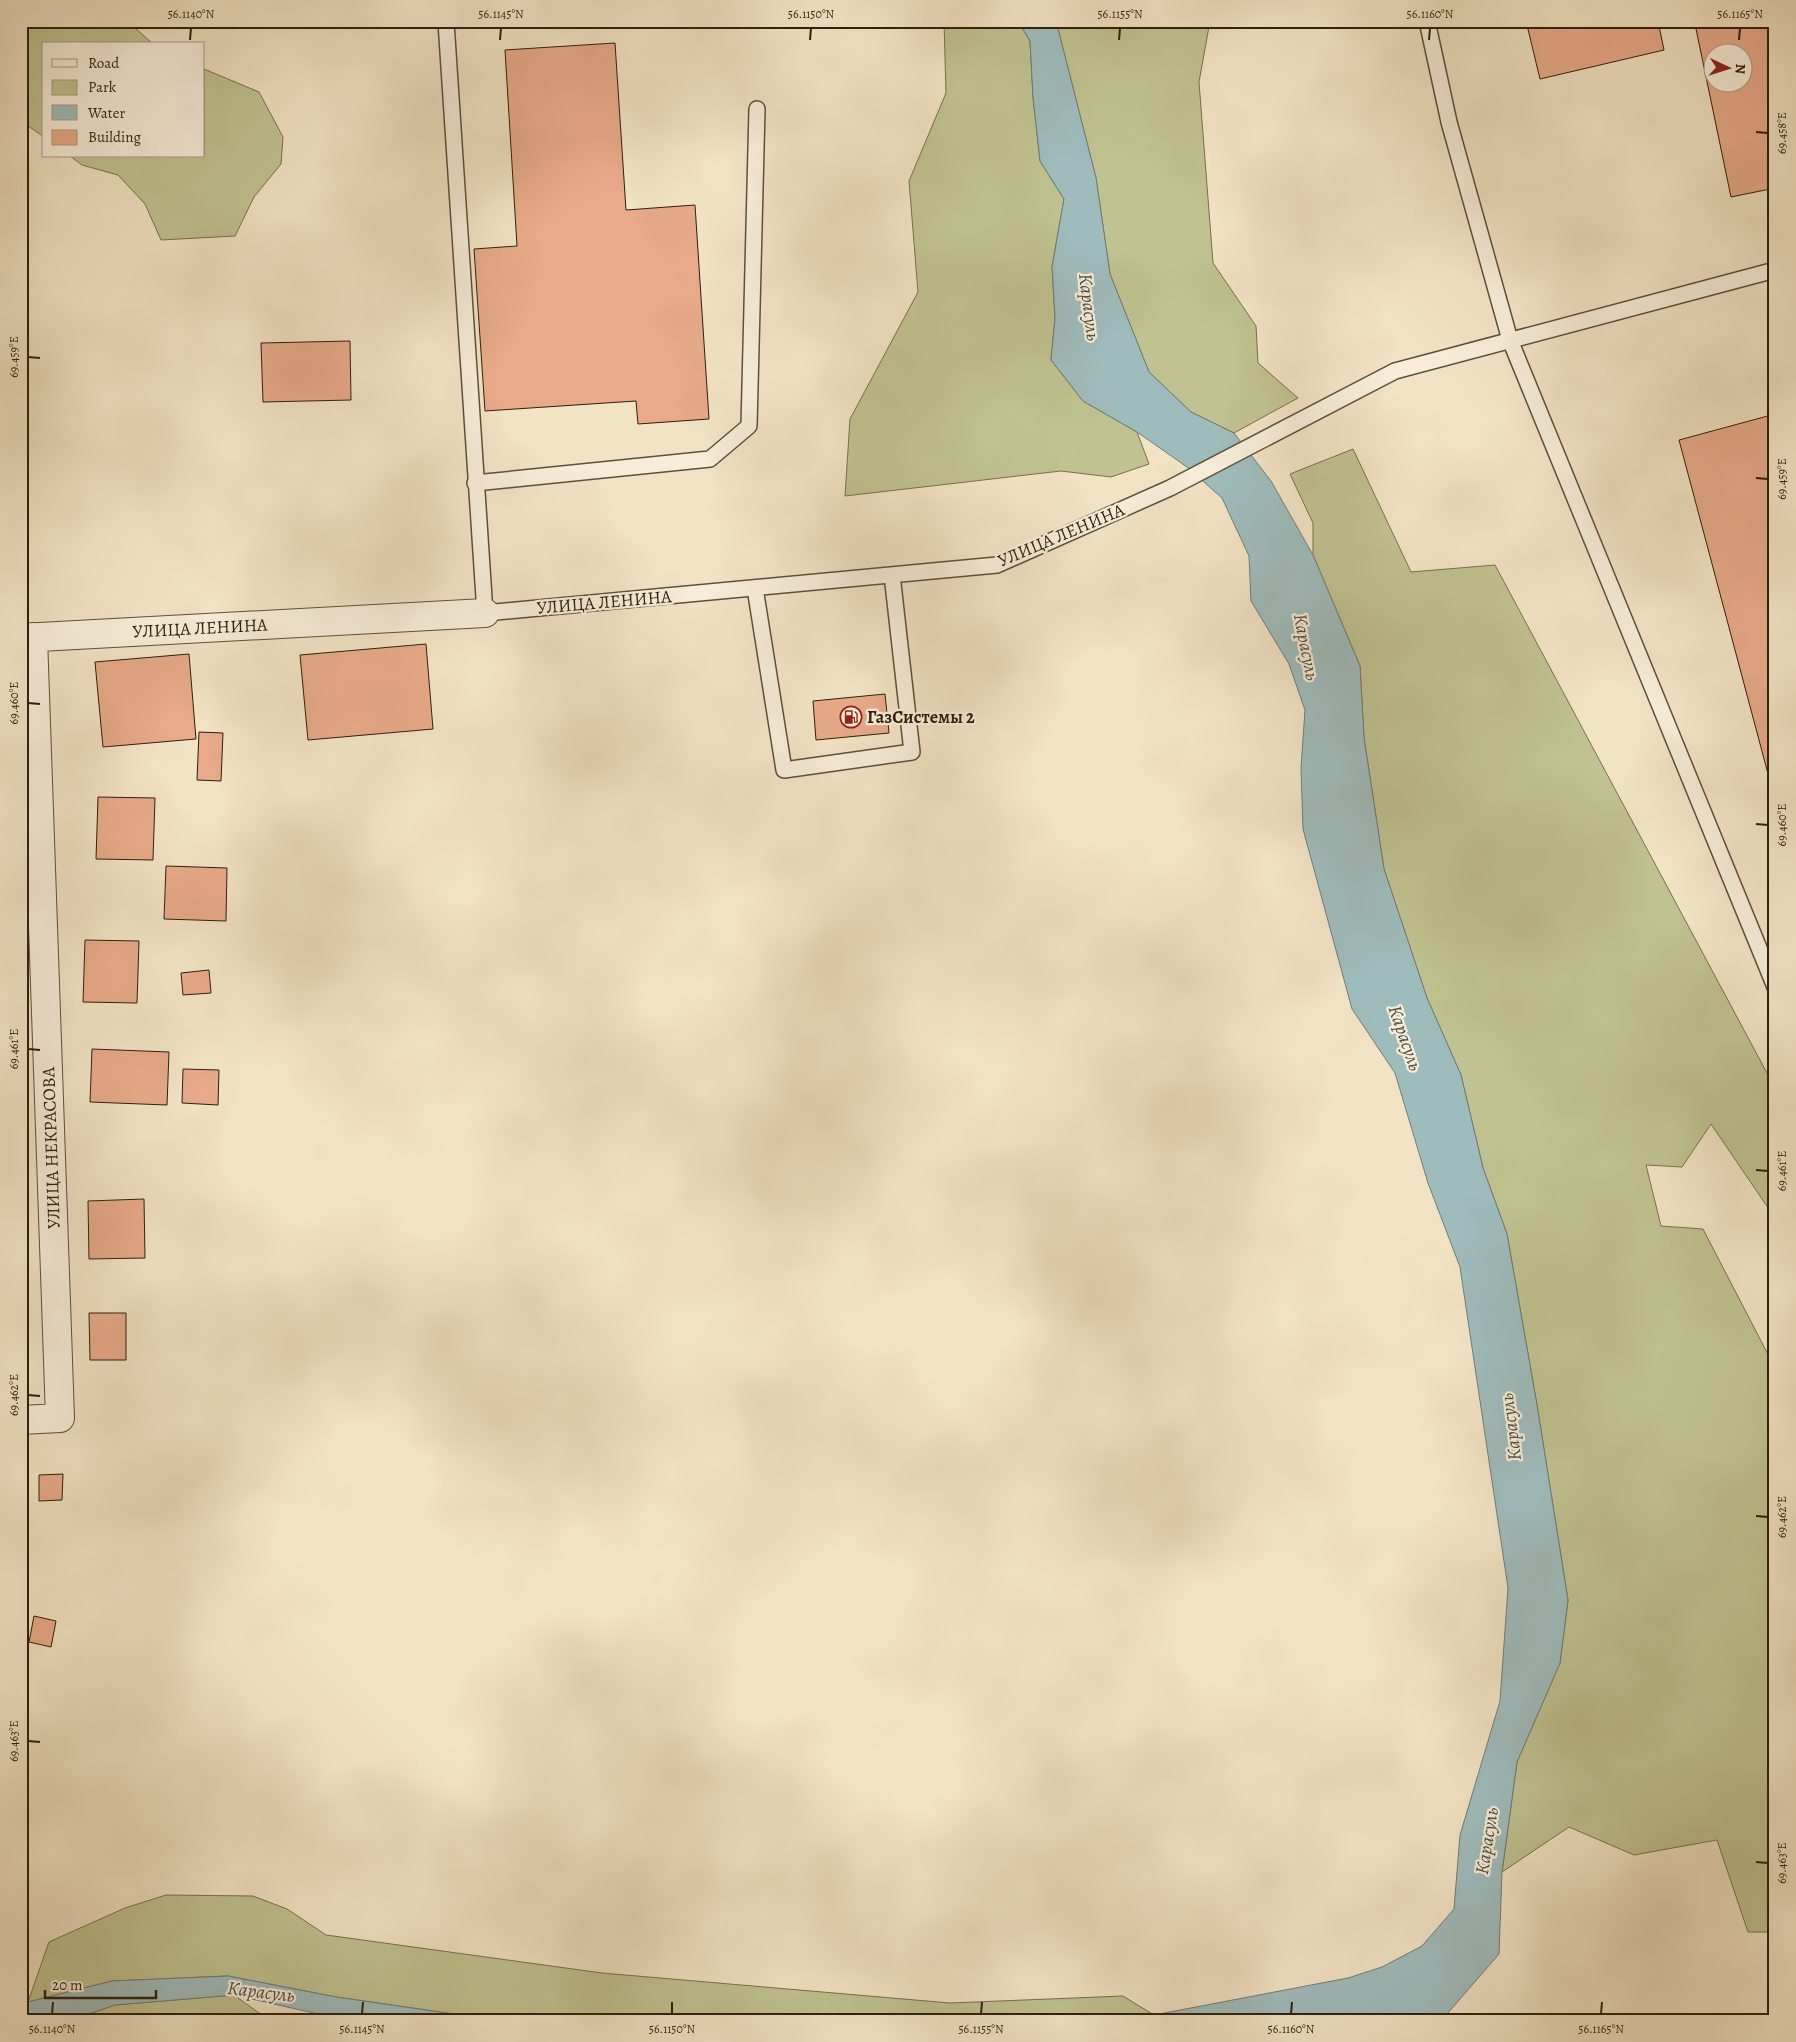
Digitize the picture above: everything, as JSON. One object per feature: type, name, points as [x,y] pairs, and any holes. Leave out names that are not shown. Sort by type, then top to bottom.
[{"type":"street","name":"УЛИЦА ЛЕНИНА","points":[[27,638],[485,613]]},
{"type":"street","name":"УЛИЦА НЕКРАСОВА","points":[[21,1420],[60,1418],[27,638]]},
{"type":"lane","points":[[1427,21],[1449,122],[1510,340],[1775,987]]},
{"type":"lane","points":[[446,22],[485,613]]},
{"type":"lane","points":[[475,483],[710,459],[749,426],[756,109]]},
{"type":"lane","name":"УЛИЦА ЛЕНИНА","points":[[485,613],[997,565],[1170,488],[1395,370],[1775,270]]},
{"type":"lane","points":[[755,588],[784,770],[912,752],[892,574]]},
{"type":"green space","points":[[21,21],[129,21],[151,42],[42,42],[42,136],[21,121]]},
{"type":"green space","points":[[944,21],[1018,21],[1030,41],[1033,97],[1040,161],[1064,199],[1052,267],[1055,318],[1051,360],[1083,401],[1137,432],[1149,464],[1111,477],[1061,471],[845,496],[850,419],[918,292],[909,181],[946,93]]},
{"type":"green space","points":[[1056,21],[1210,21],[1199,82],[1213,263],[1256,326],[1258,363],[1298,398],[1234,433],[1191,412],[1149,372],[1110,274],[1096,178]]},
{"type":"green space","points":[[205,69],[259,92],[283,137],[281,164],[254,197],[235,236],[161,240],[145,204],[118,175],[82,165],[73,158],[205,158]]},
{"type":"green space","points":[[1353,449],[1411,572],[1495,565],[1775,1088],[1775,1218],[1711,1124],[1682,1167],[1646,1165],[1661,1226],[1703,1229],[1774,1366],[1775,1932],[1748,1932],[1717,1840],[1634,1855],[1569,1827],[1502,1872],[1517,1762],[1560,1663],[1568,1600],[1507,1234],[1483,1168],[1461,1075],[1427,998],[1384,869],[1364,738],[1360,666],[1313,555],[1313,523],[1290,474]]},
{"type":"green space","points":[[166,1895],[253,1896],[287,1909],[326,1935],[602,1973],[950,2003],[1123,1996],[1154,2015],[1140,2021],[502,2021],[336,1997],[228,1976],[112,1981],[28,2002],[49,1942],[125,1908]]},
{"type":"green space","points":[[234,1995],[266,2018],[263,2021],[68,2021],[115,2005]]},
{"type":"water","name":"Карасуль","points":[[1018,21],[1056,21],[1096,178],[1110,274],[1149,372],[1191,412],[1234,433],[1271,481],[1313,555],[1360,666],[1364,738],[1384,869],[1427,998],[1461,1075],[1483,1168],[1507,1234],[1568,1600],[1560,1663],[1517,1762],[1502,1872],[1499,1954],[1447,2014],[1422,2021],[1140,2021],[1154,2015],[1348,1978],[1382,1967],[1422,1946],[1454,1909],[1460,1835],[1500,1701],[1508,1588],[1460,1267],[1428,1183],[1395,1073],[1352,1009],[1303,829],[1301,768],[1305,710],[1289,664],[1251,601],[1249,556],[1222,498],[1187,467],[1137,432],[1083,401],[1051,360],[1055,318],[1052,267],[1064,199],[1040,161],[1033,97],[1030,41]]},
{"type":"water","name":"Карасуль","points":[[228,1976],[336,1997],[502,2021],[349,2021],[234,1995],[115,2005],[68,2021],[21,2021],[21,2006],[28,2002],[112,1981]]},
{"type":"building","points":[[1526,21],[1658,21],[1664,50],[1540,79]]},
{"type":"building","points":[[1710,21],[1775,21],[1775,188],[1731,197],[1709,92],[1754,92],[1754,42],[1704,42],[1704,67],[1695,24]]},
{"type":"building","points":[[615,43],[626,210],[695,205],[709,419],[638,424],[636,401],[485,411],[474,249],[517,246],[505,50]]},
{"type":"building","points":[[350,341],[351,400],[263,402],[261,343]]},
{"type":"building","points":[[1775,414],[1775,800],[1679,440]]},
{"type":"building","points":[[426,644],[433,729],[308,740],[300,655]]},
{"type":"building","points":[[189,654],[196,739],[103,747],[95,662]]},
{"type":"building","name":"ГазСистемы 2","points":[[885,694],[889,733],[816,740],[813,701]]},
{"type":"building","points":[[199,732],[223,733],[221,781],[197,780]]},
{"type":"building","points":[[98,797],[155,798],[153,860],[96,859]]},
{"type":"building","points":[[166,866],[227,868],[226,921],[164,919]]},
{"type":"building","points":[[85,940],[139,941],[137,1003],[83,1002]]},
{"type":"building","points":[[209,970],[211,993],[183,995],[181,973]]},
{"type":"building","points":[[92,1049],[169,1052],[167,1105],[90,1102]]},
{"type":"building","points":[[183,1069],[219,1070],[218,1105],[182,1103]]},
{"type":"building","points":[[144,1199],[145,1258],[89,1259],[88,1201]]},
{"type":"building","points":[[89,1313],[126,1313],[126,1360],[90,1360]]},
{"type":"building","points":[[63,1474],[62,1500],[39,1501],[39,1475]]},
{"type":"building","points":[[34,1616],[56,1621],[51,1647],[29,1642]]},
{"type":"place","name":"ГазСистемы 2","points":[[851,717]]}]
